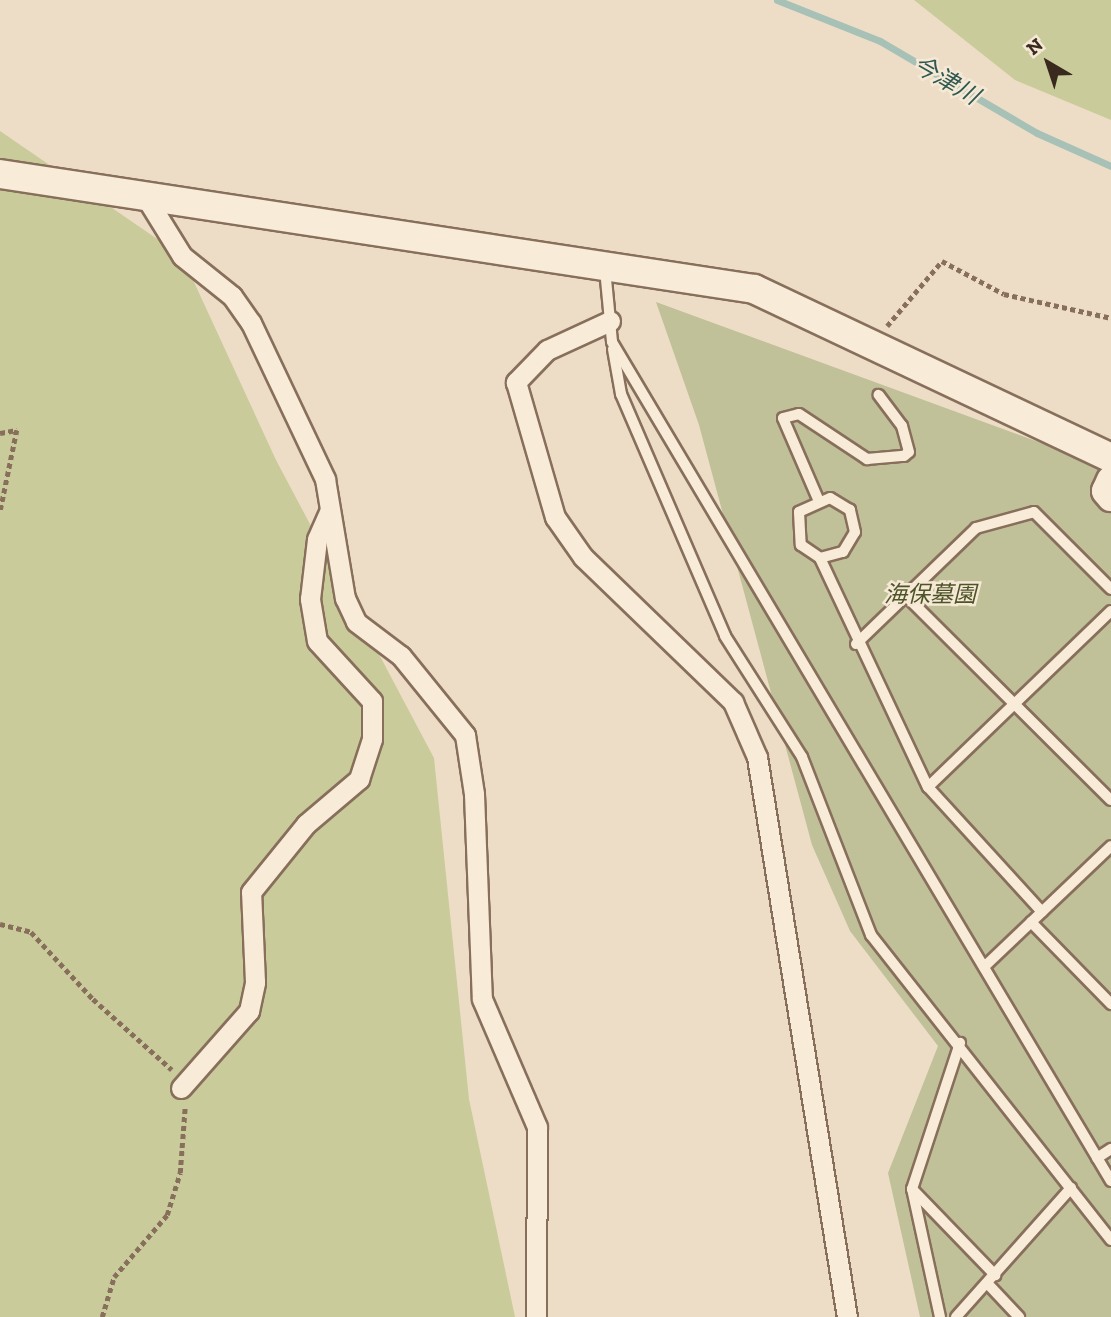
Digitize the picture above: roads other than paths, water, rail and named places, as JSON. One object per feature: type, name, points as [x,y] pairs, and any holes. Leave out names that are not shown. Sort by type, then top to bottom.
[{"type":"street","points":[[0,174],[754,289],[1111,458]]},
{"type":"street","points":[[145,196],[182,257],[232,296],[251,323],[325,479],[329,512],[356,622],[401,656],[465,735],[474,793],[482,999],[537,1127],[536,1317]]},
{"type":"street","points":[[610,321],[547,350],[516,382],[555,517],[583,557],[733,702],[757,757],[847,1317]]},
{"type":"street","points":[[1111,480],[1106,491],[1111,497]]},
{"type":"street","points":[[181,1088],[249,1011],[255,982],[251,892],[306,824],[359,779],[372,738],[372,701],[317,641],[310,599],[317,539],[329,512]]},
{"type":"lane","points":[[605,266],[612,342],[621,394],[725,636],[802,757],[872,935],[960,1043],[1111,1240]]},
{"type":"lane","points":[[612,342],[1111,1181]]},
{"type":"lane","points":[[818,499],[783,418],[799,414],[867,459],[904,456],[909,452],[902,426],[879,395]]},
{"type":"lane","points":[[820,558],[843,552],[855,521],[841,502],[818,499],[799,512],[796,535],[820,558],[856,645],[928,787],[1042,912]]},
{"type":"lane","points":[[856,645],[976,528],[1034,512],[1111,589]]},
{"type":"lane","points":[[906,596],[1111,800]]},
{"type":"lane","points":[[928,787],[1111,611]]},
{"type":"lane","points":[[984,967],[1111,846]]},
{"type":"lane","points":[[1031,922],[1111,1004]]},
{"type":"lane","points":[[940,1317],[912,1189],[960,1043]]},
{"type":"lane","points":[[1097,1158],[1111,1149]]},
{"type":"lane","points":[[956,1317],[1071,1188]]},
{"type":"lane","points":[[912,1189],[991,1279],[1019,1317]]},
{"type":"waterway","name":"今津川","points":[[777,0],[880,41],[1037,133],[1111,166]]},
{"type":"park label","name":"海保墓園","points":[[930,594]]}]
